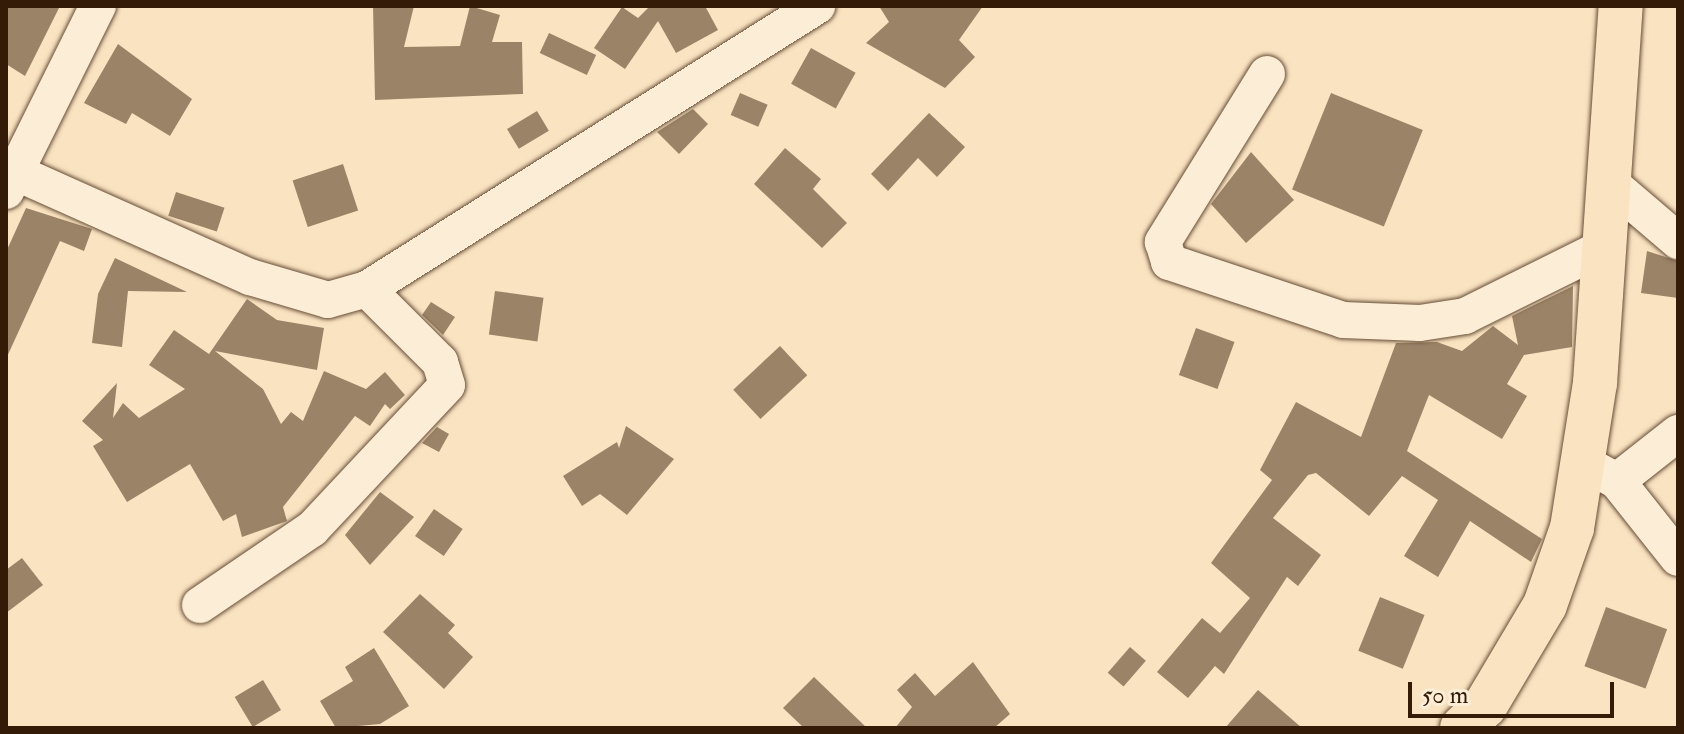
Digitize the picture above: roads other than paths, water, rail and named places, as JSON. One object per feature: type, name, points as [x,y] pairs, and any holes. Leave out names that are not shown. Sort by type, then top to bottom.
[{"type":"main road","points":[[1462,728],[1485,706],[1545,605],[1601,473],[1604,247],[1621,6]]},
{"type":"street","points":[[98,6],[9,177],[250,277],[328,300],[367,289],[817,6]]},
{"type":"street","points":[[1267,74],[1163,242],[1169,262],[1343,320],[1420,323],[1465,316],[1604,247]]},
{"type":"street","points":[[1609,182],[1678,241]]},
{"type":"street","points":[[200,605],[312,529],[447,385],[440,362],[367,289]]},
{"type":"street","points":[[1678,433],[1601,473],[1662,513],[1678,558]]}]
